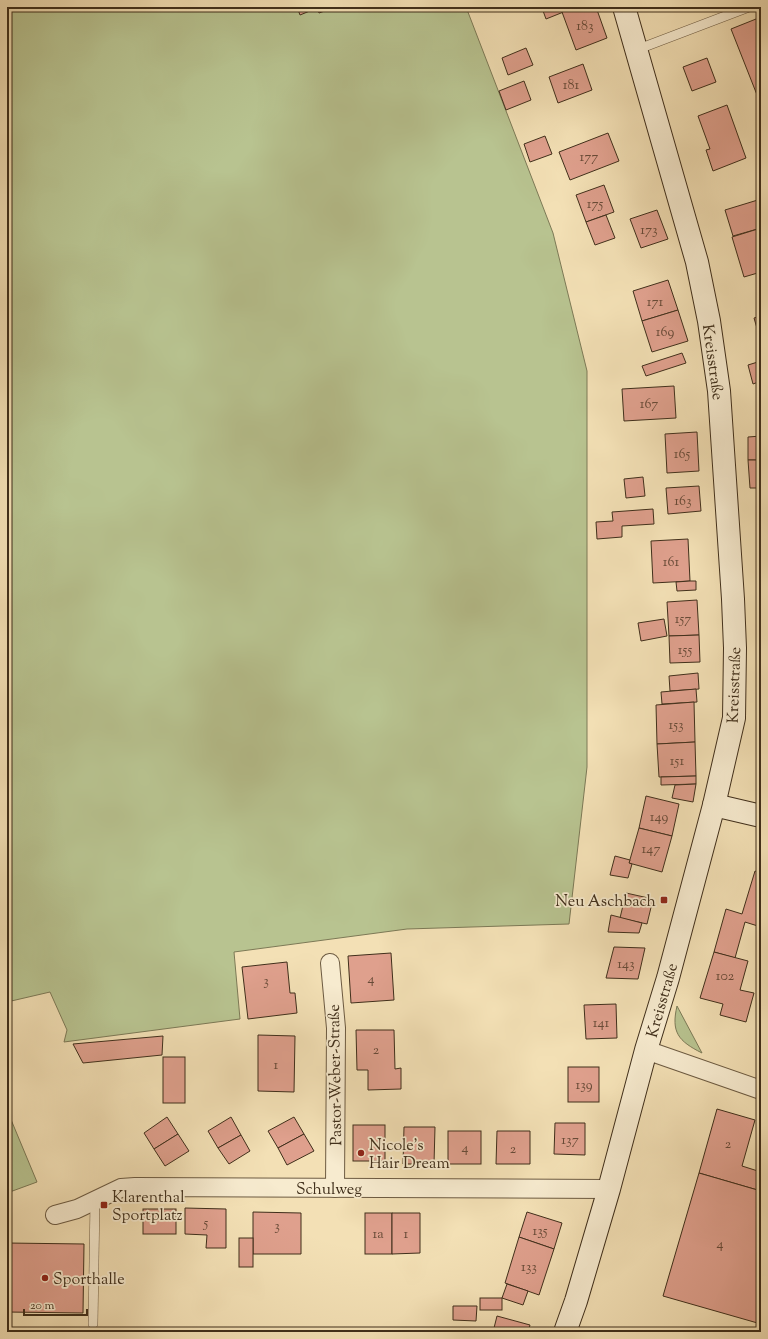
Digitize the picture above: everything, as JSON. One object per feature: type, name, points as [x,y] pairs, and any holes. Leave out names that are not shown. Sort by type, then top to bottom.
[{"type":"street","name":"Kreisstraße","points":[[565,1332],[576,1301],[609,1189],[646,1050],[668,978],[714,805],[734,718],[735,648],[733,598],[719,391],[709,321],[697,262],[624,7]]},
{"type":"street","points":[[714,805],[761,816]]},
{"type":"street","name":"Pastor-Weber-Straße","points":[[330,963],[336,1028],[335,1188]]},
{"type":"street","points":[[646,1050],[761,1090]]},
{"type":"street","name":"Schulweg","points":[[55,1215],[77,1209],[121,1188],[609,1189]]},
{"type":"lane","points":[[636,50],[750,7]]},
{"type":"lane","points":[[93,1324],[95,1200]]},
{"type":"green space","points":[[7,7],[466,7],[553,233],[587,371],[587,767],[569,924],[407,929],[234,952],[240,1019],[64,1042],[67,1030],[50,992],[7,1002]]},
{"type":"green space","points":[[677,1006],[702,1053],[687,1044],[678,1035],[675,1023]]},
{"type":"green space","points":[[7,1110],[37,1182],[7,1193]]},
{"type":"building","points":[[297,7],[336,7],[319,13],[317,8],[300,15]]},
{"type":"building","points":[[538,7],[576,7],[546,19],[542,8],[539,9]]},
{"type":"building","points":[[576,7],[596,7],[607,38],[576,50],[562,12]]},
{"type":"building","points":[[761,17],[761,105],[731,29]]},
{"type":"building","points":[[526,48],[533,65],[508,75],[502,58]]},
{"type":"building","points":[[707,58],[716,82],[692,91],[683,67]]},
{"type":"building","points":[[583,64],[592,90],[558,103],[549,77]]},
{"type":"building","points":[[524,81],[531,100],[506,110],[499,91]]},
{"type":"building","points":[[727,105],[746,158],[713,171],[706,150],[710,149],[698,116]]},
{"type":"building","points":[[608,133],[619,161],[570,180],[559,152]]},
{"type":"building","points":[[545,136],[552,154],[530,162],[524,144]]},
{"type":"building","points":[[604,185],[614,212],[586,222],[576,195]]},
{"type":"building","points":[[761,199],[761,228],[733,236],[725,210]]},
{"type":"building","points":[[657,210],[668,239],[641,248],[630,219]]},
{"type":"building","points":[[606,215],[615,238],[595,245],[586,222]]},
{"type":"building","points":[[761,228],[761,272],[744,277],[732,237]]},
{"type":"building","points":[[668,280],[678,310],[642,321],[633,291]]},
{"type":"building","points":[[678,310],[688,341],[652,352],[642,321]]},
{"type":"building","points":[[761,316],[761,342],[754,318]]},
{"type":"building","points":[[682,353],[686,363],[646,376],[642,366]]},
{"type":"building","points":[[761,361],[761,381],[753,384],[748,365]]},
{"type":"building","points":[[674,386],[676,418],[624,421],[622,389]]},
{"type":"building","points":[[697,432],[699,471],[667,473],[665,434]]},
{"type":"building","points":[[761,436],[761,460],[748,460],[748,437]]},
{"type":"building","points":[[748,460],[761,460],[761,488],[750,488]]},
{"type":"building","points":[[643,477],[645,496],[626,498],[624,479]]},
{"type":"building","points":[[699,486],[701,511],[668,514],[666,488]]},
{"type":"building","points":[[653,509],[654,524],[622,526],[622,537],[597,539],[596,522],[613,521],[612,512]]},
{"type":"building","points":[[688,539],[690,581],[653,583],[651,541]]},
{"type":"building","points":[[696,581],[696,590],[677,591],[676,582]]},
{"type":"building","points":[[697,600],[699,635],[669,636],[667,602]]},
{"type":"building","points":[[664,619],[667,636],[641,641],[638,623]]},
{"type":"building","points":[[699,635],[700,662],[670,663],[669,636]]},
{"type":"building","points":[[698,673],[699,689],[670,691],[669,676]]},
{"type":"building","points":[[696,689],[697,702],[662,704],[661,692]]},
{"type":"building","points":[[694,702],[695,742],[657,744],[656,705]]},
{"type":"building","points":[[695,742],[696,776],[659,777],[657,744]]},
{"type":"building","points":[[696,776],[696,784],[661,785],[661,777]]},
{"type":"building","points":[[696,784],[693,802],[672,798],[675,785]]},
{"type":"building","points":[[646,796],[679,804],[672,836],[639,828]]},
{"type":"building","points":[[639,828],[672,836],[662,872],[629,863]]},
{"type":"building","points":[[615,856],[630,860],[629,863],[632,864],[628,878],[610,875]]},
{"type":"building","points":[[755,871],[761,873],[761,927],[745,922],[735,958],[714,952],[726,909],[742,914]]},
{"type":"building","points":[[626,893],[653,899],[647,924],[620,918]]},
{"type":"building","points":[[611,915],[642,923],[639,933],[608,932]]},
{"type":"building","points":[[614,947],[645,948],[638,979],[606,978]]},
{"type":"building","points":[[714,952],[748,961],[740,990],[754,993],[746,1022],[720,1015],[723,1004],[700,998]]},
{"type":"building","points":[[391,953],[394,1000],[351,1003],[348,956]]},
{"type":"building","points":[[287,962],[290,993],[295,993],[297,1013],[248,1019],[242,967]]},
{"type":"building","points":[[616,1004],[617,1038],[586,1039],[584,1005]]},
{"type":"building","points":[[356,1030],[394,1030],[395,1069],[401,1068],[401,1089],[368,1090],[368,1070],[357,1070]]},
{"type":"building","points":[[258,1035],[295,1036],[294,1092],[258,1091]]},
{"type":"building","points":[[163,1036],[162,1055],[83,1063],[73,1044]]},
{"type":"building","points":[[163,1057],[185,1057],[185,1103],[163,1103]]},
{"type":"building","points":[[568,1067],[599,1067],[599,1102],[568,1102]]},
{"type":"building","points":[[717,1109],[755,1120],[742,1166],[761,1172],[761,1191],[699,1173]]},
{"type":"building","points":[[167,1117],[178,1134],[154,1149],[144,1133]]},
{"type":"building","points":[[231,1117],[241,1135],[218,1148],[208,1131]]},
{"type":"building","points":[[294,1117],[304,1134],[278,1148],[268,1131]]},
{"type":"building","points":[[555,1123],[585,1123],[585,1155],[554,1154]]},
{"type":"building","points":[[353,1125],[385,1125],[385,1161],[353,1161]]},
{"type":"building","points":[[404,1127],[435,1127],[434,1164],[403,1164]]},
{"type":"building","points":[[448,1131],[481,1131],[481,1164],[448,1164]]},
{"type":"building","points":[[497,1131],[530,1131],[530,1164],[496,1164]]},
{"type":"building","points":[[178,1134],[189,1151],[165,1166],[154,1149]]},
{"type":"building","points":[[304,1134],[314,1151],[287,1165],[278,1148]]},
{"type":"building","points":[[241,1135],[250,1151],[229,1164],[218,1148]]},
{"type":"building","points":[[699,1173],[761,1191],[761,1324],[663,1296]]},
{"type":"building","points":[[185,1208],[226,1209],[226,1248],[206,1248],[207,1235],[185,1234]]},
{"type":"building","points":[[143,1209],[176,1209],[176,1234],[143,1234]]},
{"type":"building","points":[[253,1212],[301,1213],[301,1254],[253,1254]]},
{"type":"building","points":[[527,1212],[562,1223],[554,1249],[519,1237]]},
{"type":"building","points":[[365,1213],[392,1213],[392,1254],[365,1254]]},
{"type":"building","points":[[392,1213],[420,1213],[420,1253],[392,1254]]},
{"type":"building","points":[[519,1237],[554,1249],[539,1295],[505,1283]]},
{"type":"building","points":[[239,1238],[253,1238],[253,1267],[239,1267]]},
{"type":"building","name":"Sporthalle","points":[[7,1243],[84,1244],[83,1313],[7,1312]]},
{"type":"building","points":[[507,1284],[528,1291],[523,1305],[502,1298]]},
{"type":"building","points":[[480,1298],[502,1298],[502,1310],[480,1310]]},
{"type":"building","points":[[453,1306],[477,1306],[476,1321],[453,1320]]},
{"type":"building","points":[[497,1316],[530,1325],[528,1332],[493,1332]]},
{"type":"place","name":"Neu Aschbach","points":[[664,900]]},
{"type":"place","name":"Nicole's Hair Dream","points":[[361,1153]]},
{"type":"place","name":"Klarenthal Sportplatz","points":[[104,1205]]},
{"type":"place","name":"Sporthalle","points":[[45,1278]]}]
